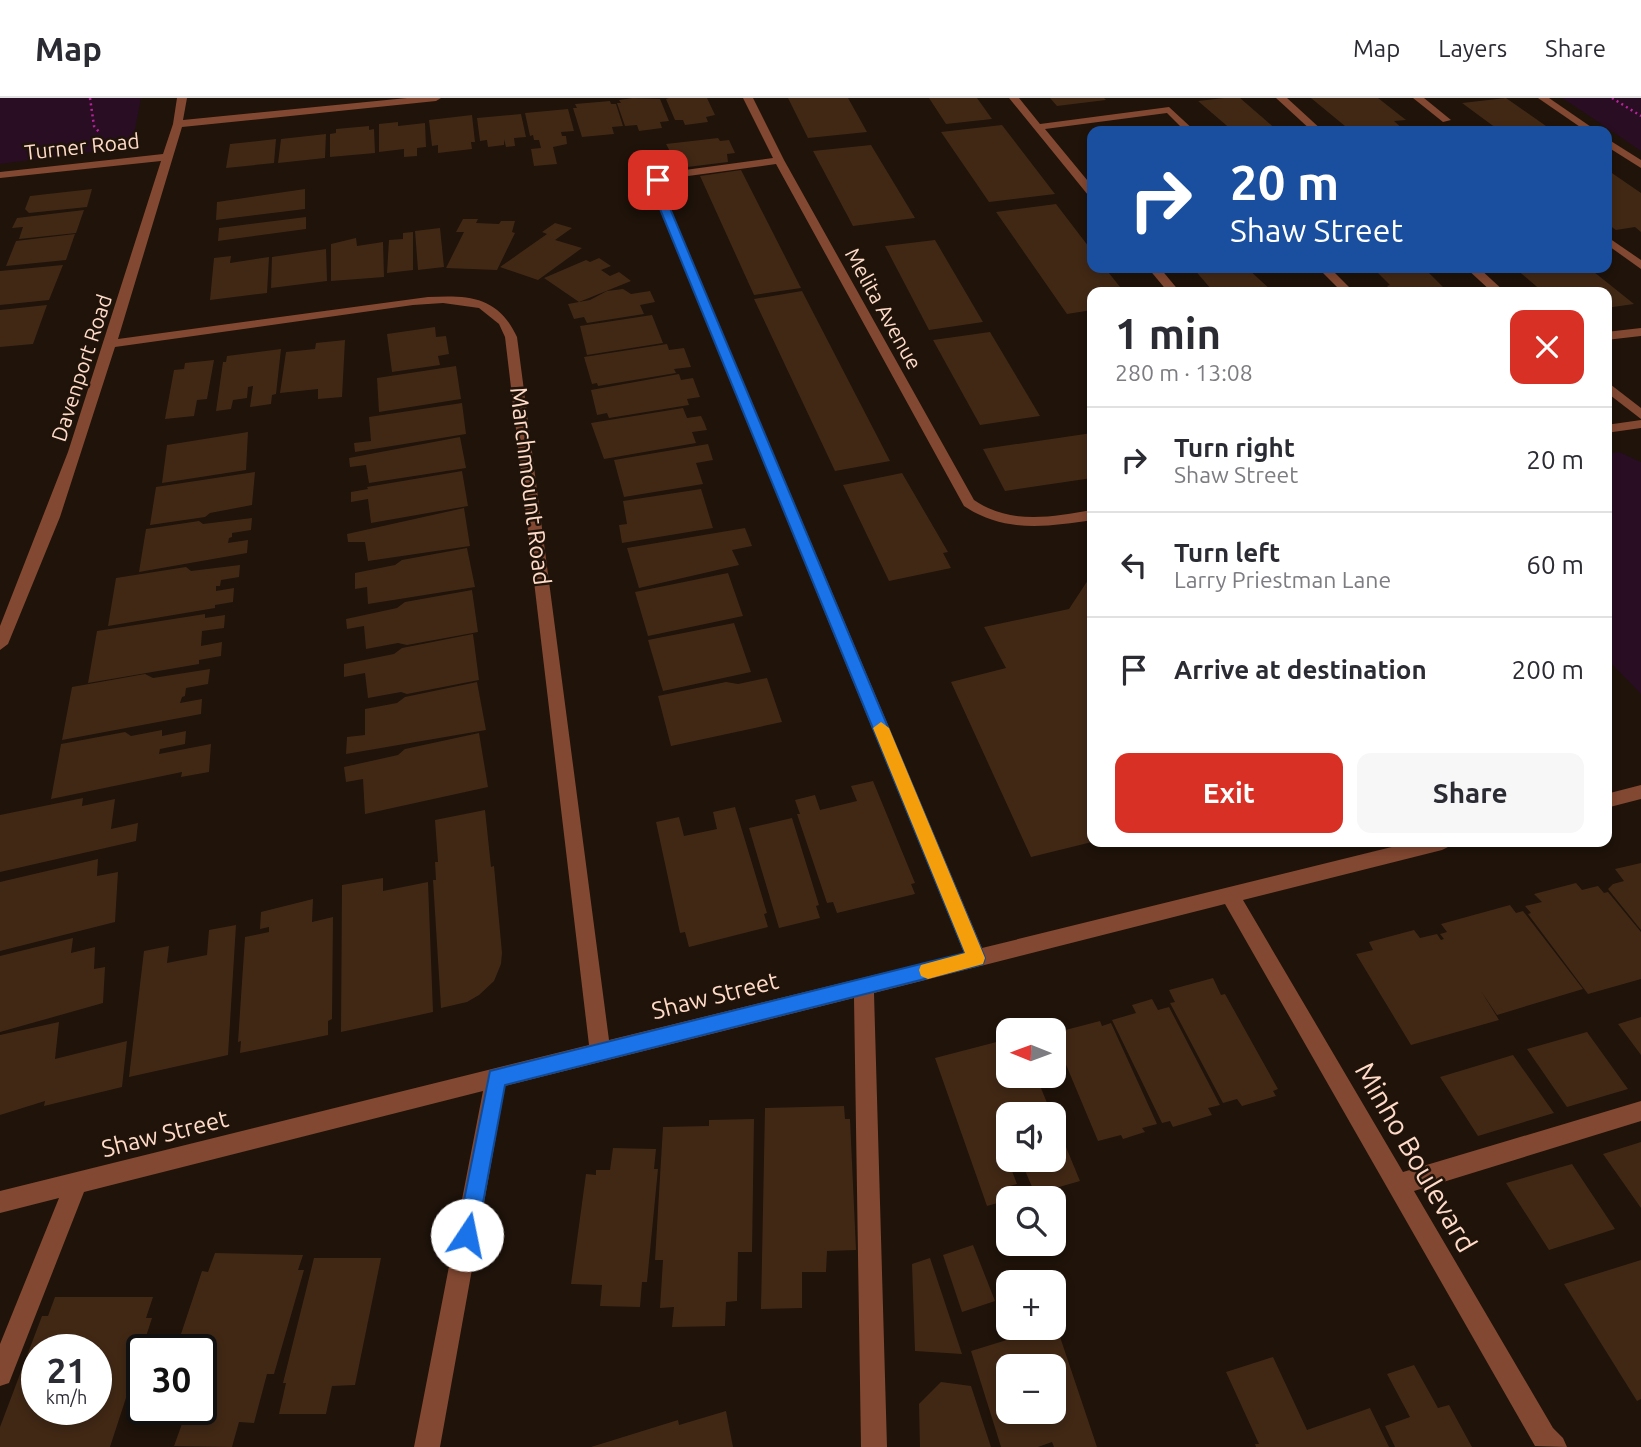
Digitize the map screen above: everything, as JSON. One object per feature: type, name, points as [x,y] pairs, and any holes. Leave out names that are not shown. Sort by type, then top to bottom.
[{"type":"street","name":"Davenport Road","points":[[0,644],[54,518],[111,344],[178,124],[182,98]]},
{"type":"street","points":[[178,124],[436,98]]},
{"type":"street","name":"Melita Avenue","points":[[748,98],[779,160],[962,492],[976,509],[1002,521],[1022,523],[1087,516]]},
{"type":"street","points":[[1014,98],[1087,187]]},
{"type":"street","points":[[1157,98],[1185,126]]},
{"type":"street","points":[[1280,98],[1312,126]]},
{"type":"street","points":[[1418,98],[1446,120]]},
{"type":"street","points":[[1543,98],[1585,126]]},
{"type":"street","points":[[1037,127],[1169,110]]},
{"type":"street","points":[[1612,145],[1641,165]]},
{"type":"street","name":"Turner Road","points":[[0,175],[168,156]]},
{"type":"street","points":[[779,160],[670,175],[658,180],[656,187],[976,958]]},
{"type":"street","points":[[1612,243],[1641,266]]},
{"type":"street","points":[[1158,273],[1170,287]]},
{"type":"street","points":[[1329,273],[1343,287]]},
{"type":"street","points":[[1478,273],[1493,287]]},
{"type":"street","name":"Marchmount Road","points":[[111,344],[413,301],[451,299],[474,302],[492,309],[506,322],[511,337],[600,1052]]},
{"type":"street","points":[[1612,335],[1641,332]]},
{"type":"street","points":[[1612,390],[1641,415]]},
{"type":"street","points":[[1612,428],[1641,424]]},
{"type":"street","points":[[1612,799],[1641,792]]},
{"type":"street","name":"Shaw Street","points":[[0,1202],[1422,847]]},
{"type":"street","name":"Minho Boulevard","points":[[1230,895],[1396,1185],[1545,1437],[1554,1447]]},
{"type":"street","points":[[864,987],[874,1447]]},
{"type":"street","points":[[427,1447],[496,1078]]},
{"type":"street","points":[[1396,1185],[1641,1111]]},
{"type":"street","points":[[0,1374],[76,1183]]},
{"type":"path","points":[[90,98],[94,126],[100,133]]},
{"type":"path","points":[[1612,98],[1641,116]]},
{"type":"shaded area","points":[[0,98],[141,98],[134,135],[122,148],[0,164]]},
{"type":"shaded area","points":[[1562,98],[1641,98],[1641,151],[1612,131],[1612,126],[1604,126]]},
{"type":"shaded area","points":[[1619,452],[1641,462],[1641,694],[1612,664],[1612,453]]},
{"type":"building","points":[[707,98],[715,115],[706,117],[708,122],[685,125],[683,120],[675,120],[666,99]]},
{"type":"building","points":[[788,98],[848,98],[867,132],[808,138]]},
{"type":"building","points":[[929,98],[977,98],[992,119],[946,124]]},
{"type":"building","points":[[1050,98],[1104,98],[1106,100],[1057,106]]},
{"type":"building","points":[[1240,98],[1272,126],[1227,126],[1198,101]]},
{"type":"building","points":[[1311,98],[1378,98],[1406,120],[1394,121],[1400,126],[1345,126]]},
{"type":"building","points":[[1506,98],[1546,126],[1493,126],[1462,103]]},
{"type":"building","points":[[660,99],[669,121],[660,122],[662,128],[639,131],[637,125],[625,126],[617,103],[621,103],[619,100]]},
{"type":"building","points":[[610,101],[611,104],[616,104],[623,126],[612,127],[614,134],[582,137],[573,108],[577,108],[575,104]]},
{"type":"building","points":[[568,109],[574,131],[561,132],[562,136],[566,136],[567,144],[553,147],[557,164],[534,166],[531,149],[541,148],[539,140],[534,140],[533,135],[530,136],[525,113]]},
{"type":"building","points":[[521,114],[526,137],[514,138],[515,146],[506,147],[504,139],[504,145],[488,147],[487,140],[480,141],[477,118]]},
{"type":"building","points":[[472,115],[475,142],[471,142],[472,149],[438,153],[438,145],[432,146],[429,120]]},
{"type":"building","points":[[398,122],[398,126],[425,123],[426,147],[417,148],[417,156],[404,157],[404,149],[379,152],[379,124]]},
{"type":"building","points":[[1002,125],[1055,194],[989,202],[941,132]]},
{"type":"building","points":[[369,126],[369,130],[374,129],[375,153],[330,157],[330,134],[336,133],[336,129]]},
{"type":"building","points":[[326,134],[325,158],[278,163],[281,139]]},
{"type":"building","points":[[718,138],[720,141],[729,140],[735,153],[727,154],[728,162],[679,168],[666,144]]},
{"type":"building","points":[[276,139],[274,163],[226,168],[230,144]]},
{"type":"building","points":[[871,145],[915,218],[853,226],[813,151]]},
{"type":"building","points":[[741,170],[801,288],[754,295],[700,176]]},
{"type":"building","points":[[1612,173],[1641,193],[1641,232],[1635,227],[1616,230],[1612,227]]},
{"type":"building","points":[[92,189],[87,207],[29,213],[25,209],[30,196]]},
{"type":"building","points":[[305,189],[305,209],[216,220],[217,202]]},
{"type":"building","points":[[1056,204],[1087,244],[1087,273],[1109,273],[1120,287],[1087,287],[1087,311],[1067,314],[996,212]]},
{"type":"building","points":[[84,210],[76,233],[19,239],[23,227],[12,228],[17,218]]},
{"type":"building","points":[[306,217],[306,229],[218,241],[219,228]]},
{"type":"building","points":[[463,219],[478,219],[476,223],[499,224],[501,221],[515,221],[512,232],[515,233],[497,270],[446,268],[464,232],[456,232]]},
{"type":"building","points":[[555,223],[572,228],[555,240],[582,248],[538,280],[500,267],[547,234],[542,232]]},
{"type":"building","points":[[440,228],[444,267],[418,270],[415,231]]},
{"type":"building","points":[[413,232],[413,270],[387,273],[389,240],[403,239],[403,233]]},
{"type":"building","points":[[75,234],[66,260],[6,266],[16,241]]},
{"type":"building","points":[[356,238],[357,246],[383,242],[384,277],[331,281],[331,244]]},
{"type":"building","points":[[935,240],[983,322],[929,330],[885,246]]},
{"type":"building","points":[[326,249],[327,281],[271,288],[272,257]]},
{"type":"building","points":[[231,256],[230,263],[269,257],[267,293],[210,300],[214,258]]},
{"type":"building","points":[[599,258],[611,266],[601,270],[610,276],[619,272],[631,281],[579,302],[544,278],[586,260],[590,262]]},
{"type":"building","points":[[63,265],[49,300],[0,305],[0,271]]},
{"type":"building","points":[[1197,273],[1252,273],[1268,287],[1209,287]]},
{"type":"building","points":[[1378,273],[1429,273],[1443,287],[1387,286],[1390,285]]},
{"type":"building","points":[[1521,273],[1595,273],[1634,304],[1612,307],[1612,287],[1537,287]]},
{"type":"building","points":[[623,289],[631,294],[650,291],[655,302],[640,305],[644,314],[587,323],[584,317],[574,319],[568,304],[590,300],[607,291]]},
{"type":"building","points":[[802,291],[890,461],[835,471],[754,299]]},
{"type":"building","points":[[47,305],[33,344],[0,347],[0,310]]},
{"type":"building","points":[[652,315],[663,343],[587,355],[580,326]]},
{"type":"building","points":[[435,327],[436,337],[446,336],[449,354],[438,356],[440,365],[392,372],[387,334]]},
{"type":"building","points":[[990,332],[1040,416],[980,425],[933,340]]},
{"type":"building","points":[[345,340],[342,397],[318,399],[318,389],[280,393],[286,352],[315,349],[316,343]]},
{"type":"building","points":[[667,344],[669,350],[684,348],[691,367],[674,369],[676,373],[598,386],[597,383],[592,384],[584,357]]},
{"type":"building","points":[[281,349],[276,394],[272,395],[271,404],[250,407],[253,386],[248,387],[247,398],[233,400],[231,409],[216,411],[223,362],[226,362],[227,356]]},
{"type":"building","points":[[214,360],[207,399],[197,400],[194,416],[165,419],[174,370],[184,369],[185,363]]},
{"type":"building","points":[[456,366],[461,399],[379,412],[377,378]]},
{"type":"building","points":[[679,374],[681,380],[693,378],[700,397],[687,399],[689,405],[609,418],[607,413],[597,415],[591,390]]},
{"type":"building","points":[[462,403],[466,434],[355,452],[354,443],[371,441],[369,417]]},
{"type":"building","points":[[683,408],[687,418],[701,416],[707,430],[692,432],[696,443],[604,459],[591,423]]},
{"type":"building","points":[[248,432],[246,470],[162,483],[167,445]]},
{"type":"building","points":[[1087,434],[1087,479],[1005,491],[983,449]]},
{"type":"building","points":[[460,437],[466,468],[369,483],[366,465],[350,467],[349,458]]},
{"type":"building","points":[[708,444],[713,460],[696,463],[703,484],[624,497],[614,460]]},
{"type":"building","points":[[462,471],[468,506],[371,523],[368,499],[351,502],[351,492],[368,489],[367,487]]},
{"type":"building","points":[[255,472],[252,505],[210,513],[205,517],[150,525],[156,487]]},
{"type":"building","points":[[902,473],[948,552],[943,553],[951,568],[889,581],[843,485]]},
{"type":"building","points":[[701,489],[713,528],[622,543],[619,525],[627,524],[623,501]]},
{"type":"building","points":[[464,508],[470,546],[368,561],[365,542],[348,542],[347,534]]},
{"type":"building","points":[[252,518],[251,530],[232,533],[228,543],[248,540],[247,553],[139,572],[146,529],[199,521],[203,524]]},
{"type":"building","points":[[745,528],[752,546],[732,550],[739,565],[639,588],[627,548]]},
{"type":"building","points":[[467,548],[475,587],[368,604],[367,587],[355,589],[355,573],[395,565],[402,560]]},
{"type":"building","points":[[240,565],[239,577],[221,580],[220,586],[216,586],[216,591],[234,588],[233,602],[215,605],[215,608],[108,626],[116,578],[186,567],[191,571]]},
{"type":"building","points":[[728,573],[743,616],[648,636],[635,592]]},
{"type":"building","points":[[1087,582],[1087,843],[1031,857],[951,682],[1006,668],[984,627],[1069,609]]},
{"type":"building","points":[[472,590],[478,632],[407,645],[398,643],[366,649],[364,626],[347,629],[346,619],[397,608],[405,602]]},
{"type":"building","points":[[205,614],[205,618],[225,615],[224,628],[202,631],[201,646],[222,642],[221,656],[199,660],[199,664],[88,683],[97,631]]},
{"type":"building","points":[[734,623],[751,672],[663,691],[648,640]]},
{"type":"building","points":[[473,634],[479,680],[407,694],[401,692],[368,698],[365,673],[344,677],[344,664],[394,654],[402,648]]},
{"type":"building","points":[[210,669],[208,684],[186,688],[180,703],[202,699],[201,714],[62,740],[72,687],[145,674],[153,678]]},
{"type":"building","points":[[767,678],[782,722],[671,746],[658,696],[726,682],[738,684]]},
{"type":"building","points":[[477,682],[486,730],[346,754],[347,737],[365,735],[365,709],[397,703],[405,697]]},
{"type":"building","points":[[162,730],[162,736],[186,731],[185,744],[160,749],[159,754],[211,744],[209,772],[181,777],[182,772],[51,799],[61,744],[125,732],[131,736]]},
{"type":"building","points":[[479,733],[488,787],[365,814],[363,779],[346,782],[344,767],[398,755],[405,749]]},
{"type":"building","points":[[873,781],[915,883],[911,884],[915,894],[837,913],[833,902],[827,903],[797,814],[800,814],[795,800],[815,795],[820,810],[857,801],[851,786]]},
{"type":"building","points":[[83,798],[82,806],[115,799],[111,829],[138,823],[136,841],[0,872],[0,815]]},
{"type":"building","points":[[735,807],[767,913],[764,914],[768,927],[689,947],[685,932],[680,933],[656,822],[679,817],[684,836],[717,829],[713,812]]},
{"type":"building","points":[[485,810],[491,867],[494,866],[501,964],[494,981],[479,995],[467,1002],[441,1008],[433,880],[436,880],[435,862],[438,862],[435,820]]},
{"type":"building","points":[[792,818],[819,905],[816,906],[820,918],[779,928],[749,828]]},
{"type":"building","points":[[98,859],[97,876],[118,872],[115,922],[0,951],[0,882]]},
{"type":"building","points":[[1641,863],[1641,930],[1608,889],[1613,884],[1624,881],[1615,869]]},
{"type":"building","points":[[383,878],[383,891],[428,882],[433,1012],[341,1032],[342,885]]},
{"type":"building","points":[[1576,883],[1582,890],[1598,886],[1604,893],[1608,892],[1641,932],[1641,979],[1588,994],[1528,914],[1531,913],[1525,906],[1542,902],[1534,894]]},
{"type":"building","points":[[313,899],[312,922],[333,917],[332,1019],[328,1021],[328,1035],[240,1053],[241,1041],[238,1042],[245,937],[269,932],[269,927],[260,929],[261,912]]},
{"type":"building","points":[[1510,905],[1516,913],[1523,911],[1583,989],[1497,1015],[1481,991],[1499,1020],[1411,1045],[1356,954],[1373,950],[1369,942],[1414,930],[1420,938],[1437,934],[1441,940],[1444,939],[1440,934],[1447,932],[1441,924]]},
{"type":"building","points":[[236,925],[228,1055],[129,1077],[144,951],[169,946],[167,963],[207,955],[209,930]]},
{"type":"building","points":[[73,938],[71,953],[95,947],[94,969],[105,967],[103,1003],[0,1032],[0,956]]},
{"type":"building","points":[[1213,978],[1221,995],[1225,994],[1278,1089],[1273,1091],[1276,1096],[1242,1106],[1237,1099],[1223,1103],[1170,1003],[1175,1002],[1169,990]]},
{"type":"building","points":[[1152,999],[1158,1010],[1169,1007],[1220,1105],[1208,1108],[1212,1115],[1173,1127],[1170,1121],[1162,1123],[1112,1020],[1136,1013],[1132,1005]]},
{"type":"building","points":[[1641,1017],[1641,1055],[1618,1024]]},
{"type":"building","points":[[1100,1021],[1102,1026],[1111,1023],[1157,1124],[1142,1128],[1145,1132],[1123,1139],[1121,1135],[1098,1141],[1066,1065],[1066,1030]]},
{"type":"building","points":[[59,1022],[55,1059],[127,1041],[122,1087],[44,1106],[45,1101],[0,1115],[0,1035]]},
{"type":"building","points":[[1587,1032],[1628,1089],[1567,1107],[1527,1049]]},
{"type":"building","points":[[996,1042],[996,1088],[1041,1088],[1047,1102],[996,1102],[996,1172],[1012,1172],[1017,1184],[996,1186],[996,1203],[987,1206],[935,1058]]},
{"type":"building","points":[[1513,1055],[1554,1113],[1478,1136],[1440,1077]]},
{"type":"building","points":[[844,1106],[845,1119],[850,1119],[856,1250],[827,1251],[826,1272],[802,1272],[802,1308],[761,1309],[765,1108]]},
{"type":"building","points":[[754,1119],[752,1252],[738,1252],[737,1301],[726,1302],[725,1326],[672,1327],[674,1307],[660,1308],[663,1260],[655,1260],[663,1127],[709,1126],[709,1120]]},
{"type":"building","points":[[1641,1142],[1641,1208],[1603,1154]]},
{"type":"building","points":[[1066,1147],[1080,1181],[1063,1186],[1032,1186],[1026,1172],[1066,1172]]},
{"type":"building","points":[[613,1148],[656,1149],[654,1169],[658,1169],[647,1282],[642,1282],[640,1307],[600,1306],[602,1285],[571,1284],[586,1174],[596,1175],[596,1170],[610,1170]]},
{"type":"building","points":[[1572,1164],[1615,1229],[1549,1250],[1506,1183]]},
{"type":"building","points":[[973,1245],[995,1301],[962,1312],[943,1255]]},
{"type":"building","points":[[215,1253],[303,1255],[298,1270],[304,1270],[274,1374],[267,1374],[254,1423],[239,1422],[232,1447],[174,1446],[182,1425],[217,1425],[217,1334],[181,1334],[202,1271],[208,1272]]},
{"type":"building","points":[[314,1258],[381,1258],[355,1385],[332,1386],[326,1414],[279,1414],[286,1383],[283,1383]]},
{"type":"building","points":[[930,1258],[962,1354],[915,1351],[912,1264]]},
{"type":"building","points":[[1641,1260],[1641,1399],[1637,1401],[1564,1284]]},
{"type":"building","points":[[55,1297],[153,1297],[146,1318],[152,1318],[147,1334],[126,1334],[126,1398],[110,1447],[0,1447],[0,1427],[21,1372],[21,1425],[112,1425],[112,1334],[35,1334],[42,1316],[48,1316]]},
{"type":"building","points":[[1007,1340],[1061,1340],[1066,1354],[996,1354],[996,1424],[1066,1424],[1066,1355],[1097,1447],[1054,1447],[1052,1442],[1038,1447],[1001,1447],[971,1351]]},
{"type":"building","points":[[1273,1357],[1307,1430],[1370,1408],[1389,1447],[1256,1447],[1255,1444],[1259,1444],[1226,1372]]},
{"type":"building","points":[[1414,1365],[1438,1408],[1449,1405],[1472,1447],[1395,1447],[1385,1426],[1410,1417],[1387,1374]]},
{"type":"building","points":[[941,1382],[971,1386],[991,1447],[920,1447],[919,1404]]},
{"type":"building","points":[[726,1411],[733,1447],[591,1447],[678,1420],[679,1425]]},
{"type":"slow traffic","points":[[881,728],[976,958],[928,970]]},
{"type":"route","points":[[467,1235],[496,1078],[976,958],[656,187],[658,180]]}]
